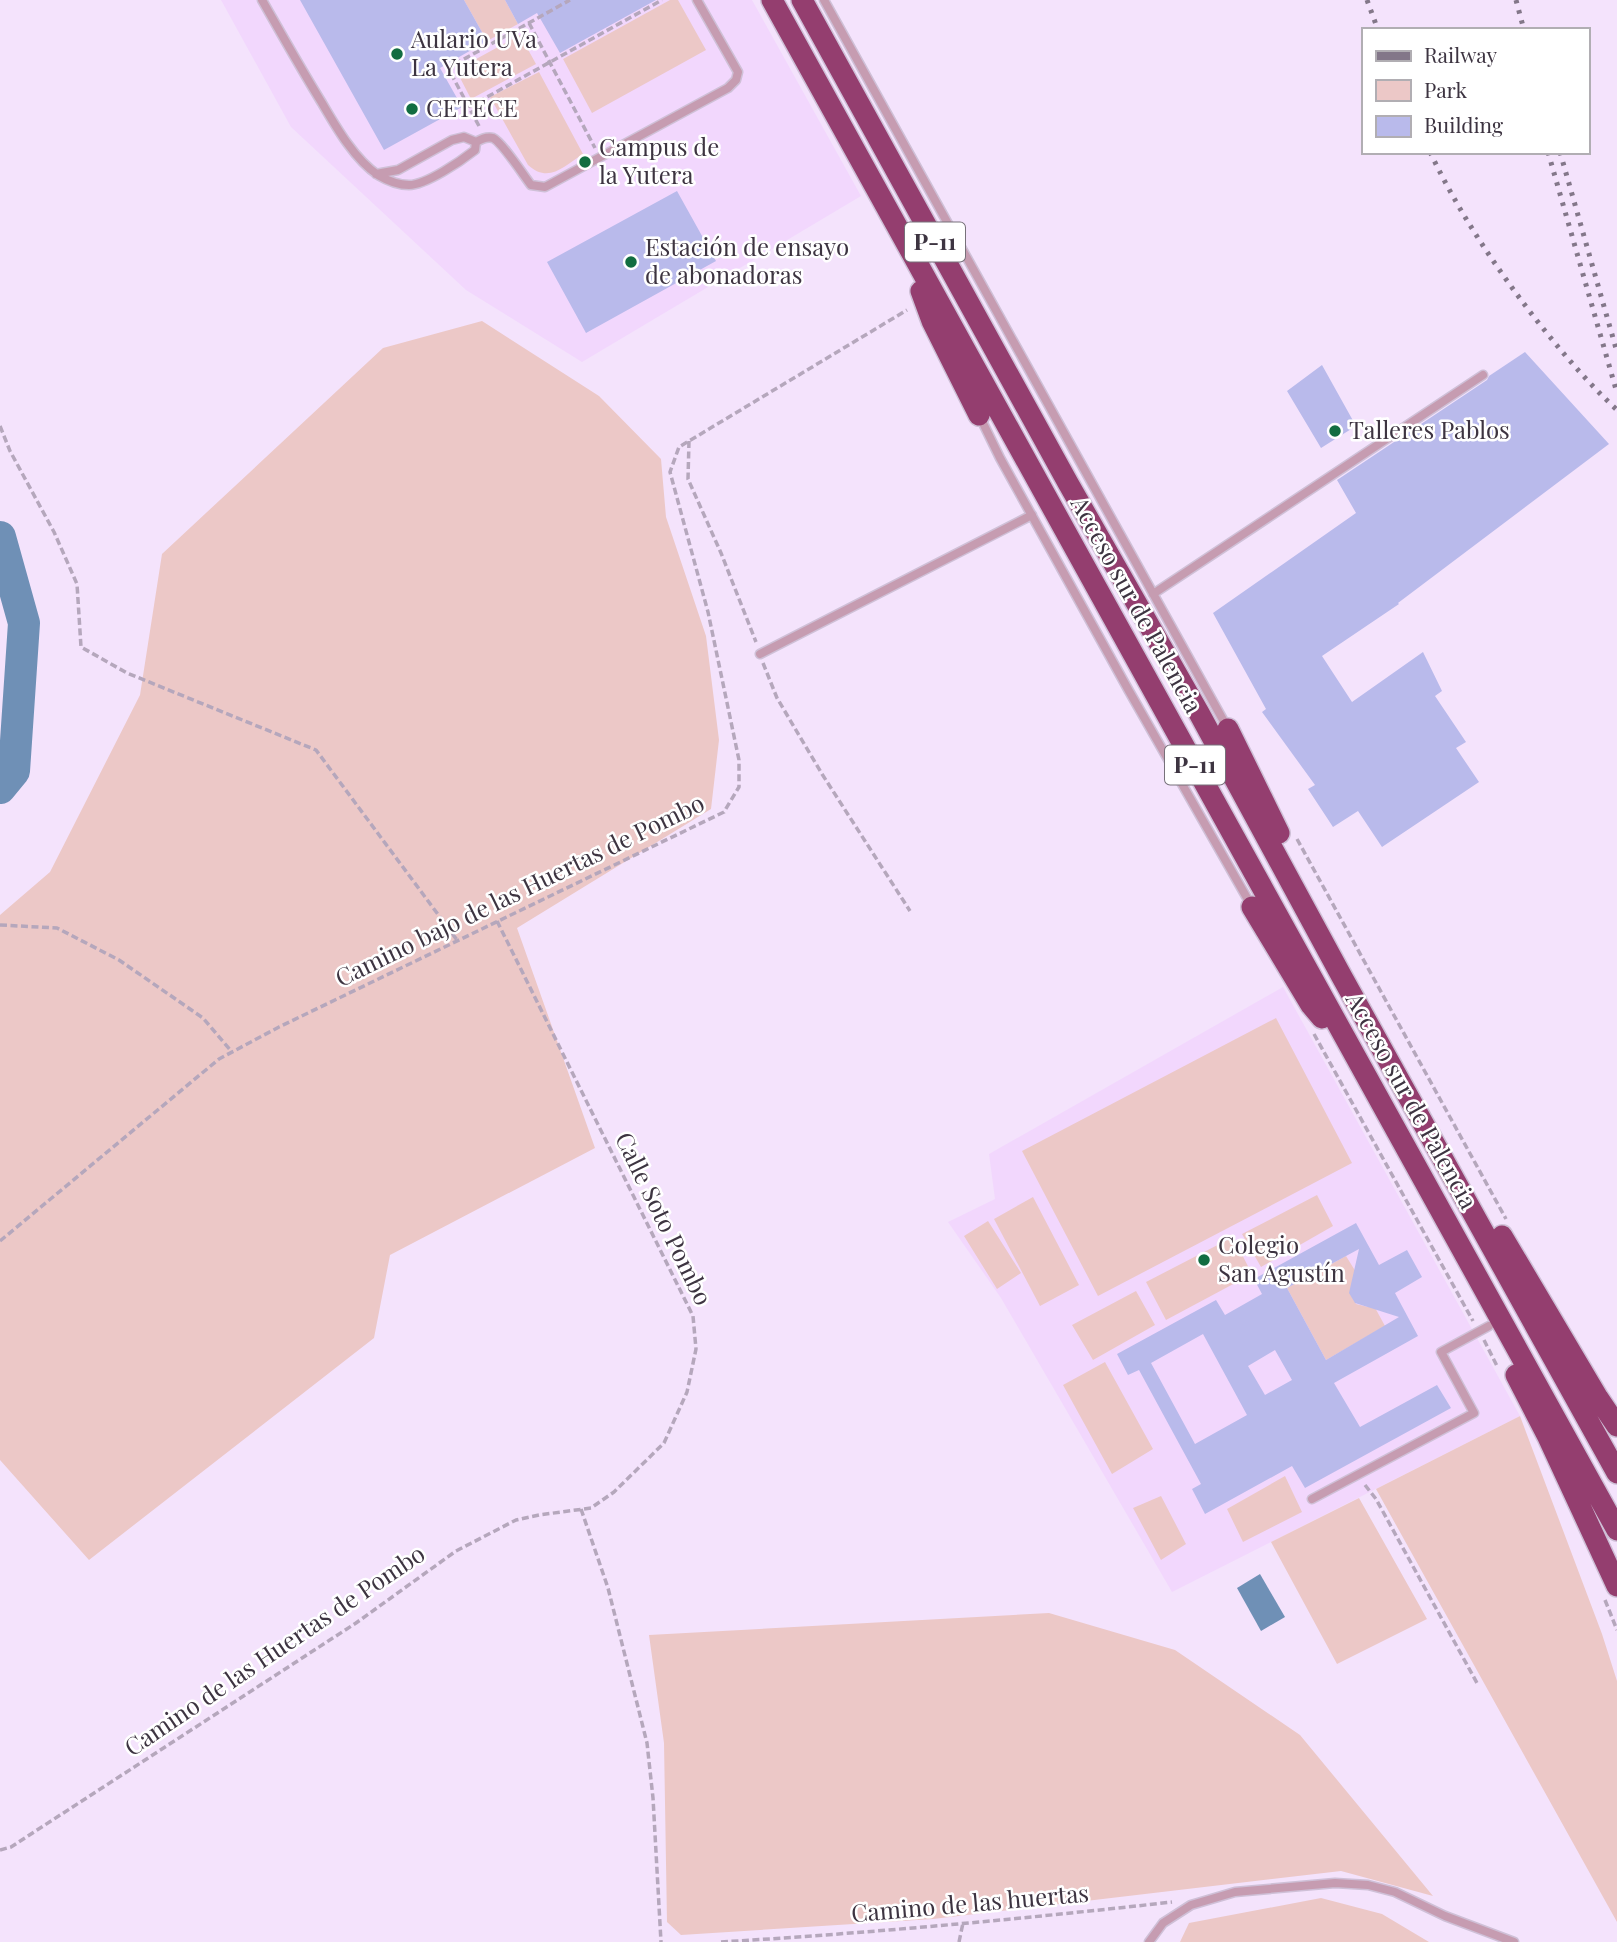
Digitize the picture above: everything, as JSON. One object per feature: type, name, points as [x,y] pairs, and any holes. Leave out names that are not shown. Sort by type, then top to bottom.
[{"type":"highway","name":"Acceso sur de Palencia","points":[[772,0],[1617,1530]]},
{"type":"highway","name":"Acceso sur de Palencia","points":[[802,0],[1068,483],[1199,713],[1617,1473]]},
{"type":"highway","points":[[902,236],[932,321],[979,415]]},
{"type":"highway","points":[[1228,729],[1305,884],[1342,977],[1399,1051],[1499,1231],[1617,1426]]},
{"type":"highway","points":[[1252,907],[1311,1005],[1357,1058]]},
{"type":"highway","points":[[1372,1085],[1399,1164],[1548,1437],[1617,1586]]},
{"type":"lane","points":[[262,0],[347,144],[376,174],[395,184],[412,186],[467,156],[475,150],[480,140]]},
{"type":"lane","points":[[376,174],[398,170],[452,140],[464,137],[480,140],[492,138],[500,144],[531,185],[545,187],[600,158],[728,88],[736,80],[738,72],[697,0]]},
{"type":"lane","points":[[824,0],[1228,729]]},
{"type":"lane","points":[[1153,593],[1483,375]]},
{"type":"lane","points":[[979,415],[1129,691],[1252,907]]},
{"type":"lane","points":[[760,654],[1032,516]]},
{"type":"lane","points":[[1312,1499],[1474,1413],[1441,1352],[1489,1326]]},
{"type":"lane","points":[[1149,1942],[1163,1923],[1191,1905],[1235,1892],[1335,1882],[1368,1885],[1395,1892],[1446,1916],[1514,1942]]},
{"type":"path","points":[[480,140],[469,107],[448,68],[570,0]]},
{"type":"path","points":[[469,107],[662,0]]},
{"type":"path","points":[[529,23],[600,158]]},
{"type":"path","name":"Camino bajo de las Huertas de Pombo","points":[[0,1241],[219,1059],[279,1027],[724,812],[739,787],[739,760],[711,625],[670,472],[679,447],[924,300]]},
{"type":"path","points":[[0,426],[10,451],[54,532],[77,584],[80,647],[127,673],[316,750],[458,940]]},
{"type":"path","points":[[689,441],[688,479],[721,553],[777,698],[910,911]]},
{"type":"path","name":"Calle Soto Pombo","points":[[497,921],[693,1316],[696,1349],[687,1392],[664,1443],[614,1492],[591,1508],[582,1509]]},
{"type":"path","points":[[0,925],[57,928],[119,960],[203,1018],[232,1052]]},
{"type":"path","points":[[1358,1475],[1376,1499],[1477,1683]]},
{"type":"path","points":[[582,1509],[608,1588],[647,1744],[653,1798],[661,1942]]},
{"type":"path","name":"Camino de las Huertas de Pombo","points":[[0,1850],[11,1847],[356,1623],[456,1551],[516,1520],[582,1509]]},
{"type":"path","name":"Camino de las huertas","points":[[721,1942],[821,1936],[1183,1900]]},
{"type":"path","points":[[959,1942],[963,1923]]},
{"type":"shaded area","name":"Campus de la Yutera","points":[[221,0],[752,0],[861,196],[582,362],[466,290],[291,127]]},
{"type":"shaded area","name":"Colegio San Agustín","points":[[1283,987],[1520,1416],[1172,1592],[1001,1298],[948,1222],[995,1199],[989,1154]]},
{"type":"green space","points":[[464,0],[505,0],[518,24],[487,41]]},
{"type":"green space","points":[[670,0],[678,0],[706,50],[592,113],[563,59]]},
{"type":"green space","points":[[520,35],[536,64],[471,99],[456,70]]},
{"type":"green space","points":[[539,72],[583,154],[563,168],[550,173],[543,173],[528,165],[490,97]]},
{"type":"green space","points":[[482,321],[599,396],[661,459],[666,517],[706,636],[719,740],[711,809],[517,928],[595,1148],[390,1255],[374,1338],[89,1560],[0,1460],[0,915],[50,872],[140,695],[162,554],[383,348]]},
{"type":"green space","points":[[1276,1018],[1352,1163],[1098,1296],[1022,1151]]},
{"type":"green space","points":[[1317,1195],[1333,1226],[1261,1267],[1242,1234]]},
{"type":"green space","points":[[1033,1197],[1079,1285],[1040,1306],[994,1219]]},
{"type":"green space","points":[[988,1221],[1021,1273],[997,1289],[964,1236]]},
{"type":"green space","points":[[1233,1237],[1252,1274],[1166,1320],[1146,1282]]},
{"type":"green space","points":[[1346,1256],[1359,1277],[1350,1293],[1356,1304],[1368,1307],[1373,1304],[1385,1326],[1326,1360],[1287,1288]]},
{"type":"green space","points":[[1136,1291],[1155,1325],[1093,1360],[1072,1325]]},
{"type":"green space","points":[[1105,1362],[1153,1449],[1112,1474],[1063,1385]]},
{"type":"green space","points":[[1520,1416],[1617,1681],[1617,1922],[1376,1489]]},
{"type":"green space","points":[[1285,1476],[1302,1512],[1243,1542],[1227,1509]]},
{"type":"green space","points":[[1161,1496],[1186,1544],[1161,1560],[1133,1508]]},
{"type":"green space","points":[[1359,1498],[1427,1619],[1337,1664],[1271,1542]]},
{"type":"green space","points":[[1049,1613],[1175,1650],[1300,1735],[1433,1896],[1341,1871],[933,1919],[681,1935],[667,1922],[664,1743],[649,1635]]},
{"type":"green space","points":[[1321,1898],[1382,1914],[1429,1942],[1180,1942],[1189,1923]]},
{"type":"water","points":[[1260,1574],[1285,1617],[1261,1631],[1237,1588]]},
{"type":"building","name":"Aulario UVa La Yutera","points":[[300,0],[464,0],[487,41],[440,68],[462,107],[384,150]]},
{"type":"building","points":[[505,0],[656,0],[560,53],[537,13],[518,24]]},
{"type":"building","name":"Estación de ensayo de abonadoras","points":[[677,191],[716,261],[586,333],[547,262]]},
{"type":"building","points":[[1525,352],[1609,444],[1399,604],[1322,656],[1352,702],[1423,652],[1442,691],[1435,696],[1466,742],[1456,748],[1479,782],[1382,847],[1358,811],[1333,827],[1308,789],[1315,785],[1262,712],[1266,709],[1213,613],[1356,513],[1337,480]]},
{"type":"building","points":[[1322,365],[1356,426],[1321,448],[1287,391]]},
{"type":"building","points":[[1356,1223],[1379,1265],[1407,1250],[1422,1277],[1395,1293],[1418,1336],[1334,1383],[1360,1427],[1437,1385],[1451,1408],[1305,1488],[1292,1466],[1205,1514],[1192,1489],[1201,1484],[1139,1370],[1128,1375],[1117,1354],[1216,1300],[1225,1315],[1262,1294],[1254,1279]],"holes":[[[1359,1249],[1349,1293],[1355,1303],[1399,1317],[1326,1360],[1287,1288]],[[1203,1334],[1247,1415],[1195,1444],[1151,1363]],[[1275,1350],[1292,1380],[1265,1395],[1248,1366]]]},
{"type":"waterway","points":[[0,537],[24,623],[14,771],[0,788]]},
{"type":"railway","points":[[1367,0],[1377,28]]},
{"type":"railway","points":[[1516,0],[1523,28]]},
{"type":"railway","points":[[1431,154],[1465,216],[1505,278],[1564,353],[1617,410]]},
{"type":"railway","points":[[1549,154],[1617,393]]},
{"type":"railway","points":[[1561,154],[1617,352]]},
{"type":"place","name":"Aulario UVa La Yutera","points":[[397,54]]},
{"type":"place","name":"CETECE","points":[[412,109]]},
{"type":"place","name":"Campus de la Yutera","points":[[585,162]]},
{"type":"place","name":"Estación de ensayo de abonadoras","points":[[631,262]]},
{"type":"place","name":"Talleres Pablos","points":[[1335,431]]},
{"type":"place","name":"Colegio San Agustín","points":[[1204,1260]]}]
